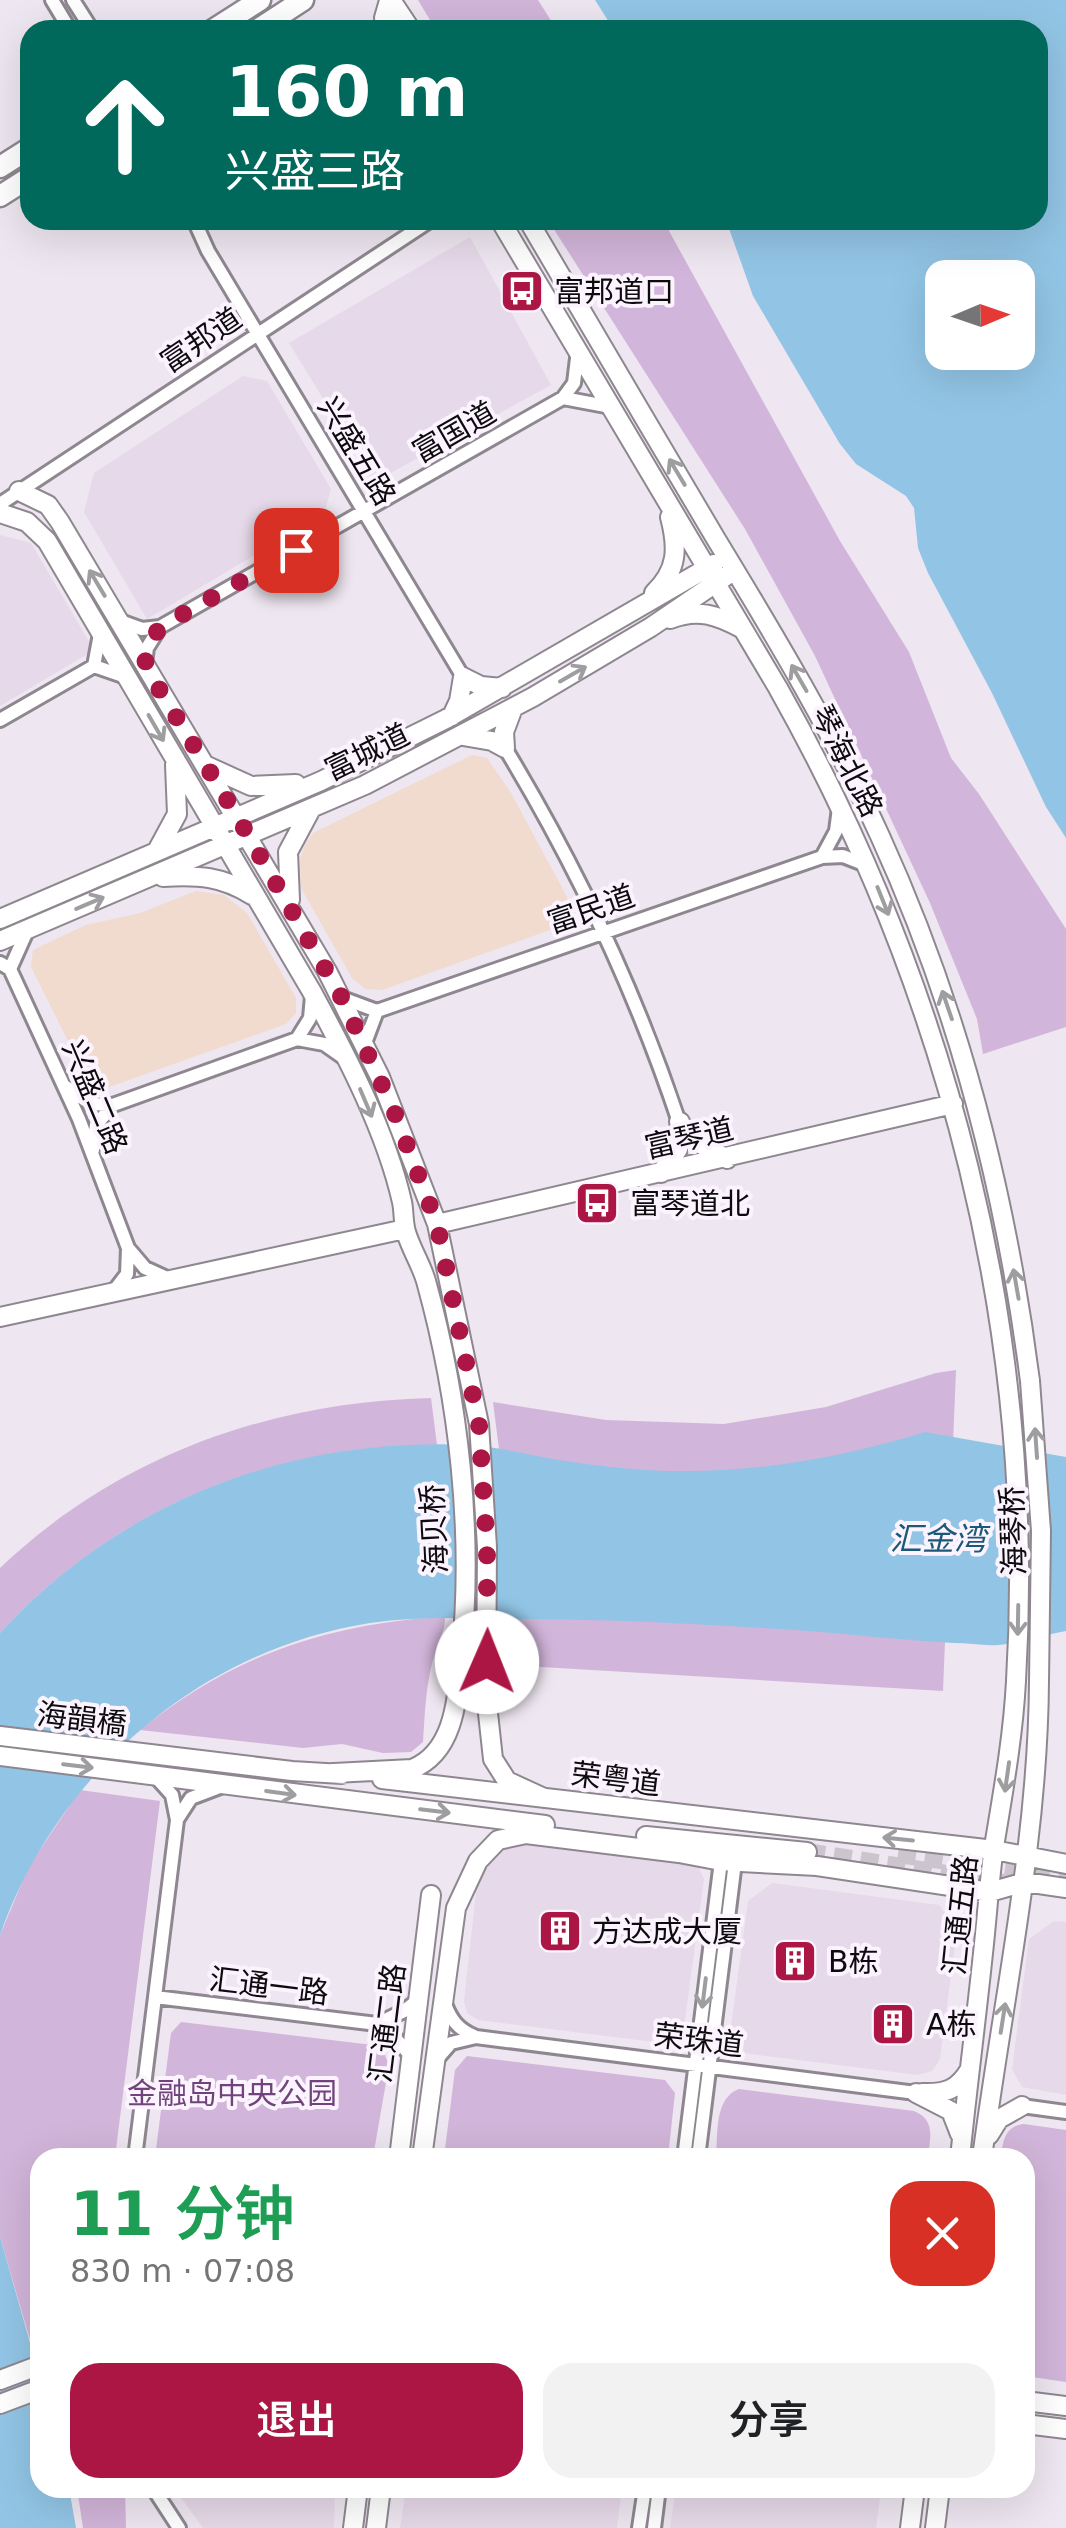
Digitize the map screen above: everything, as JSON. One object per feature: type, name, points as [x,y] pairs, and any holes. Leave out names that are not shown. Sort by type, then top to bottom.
[{"type":"main road","points":[[229,20],[260,0]]},
{"type":"main road","points":[[272,20],[303,0]]},
{"type":"street","points":[[388,20],[388,4],[394,3],[407,20]]},
{"type":"street","points":[[192,230],[208,251]]},
{"type":"street","points":[[199,230],[208,251]]},
{"type":"street","name":"富邦道","points":[[0,504],[416,230]]},
{"type":"street","name":"琴海北路","points":[[506,230],[744,628],[839,802],[868,866],[912,975],[953,1104],[987,1250],[1008,1384]]},
{"type":"street","name":"琴海北路","points":[[534,230],[821,716],[862,798],[934,967],[971,1084],[1014,1272],[1030,1380]]},
{"type":"street","name":"兴盛五路","points":[[208,251],[463,677]]},
{"type":"street","points":[[578,350],[574,383],[564,398],[611,406]]},
{"type":"street","name":"富国道","points":[[160,627],[564,398]]},
{"type":"street","points":[[20,491],[48,505],[206,765],[252,786],[270,788],[321,781]]},
{"type":"street","points":[[639,608],[662,584],[674,563],[675,538],[664,495]]},
{"type":"street","points":[[0,512],[26,522],[47,541],[312,992],[310,1018],[296,1039]]},
{"type":"street","name":"富城道","points":[[4,915],[321,781],[452,716],[639,608],[731,563]]},
{"type":"street","name":"富城道","points":[[0,941],[366,786],[463,736],[651,627],[712,575]]},
{"type":"street","points":[[651,627],[698,612],[744,628]]},
{"type":"street","points":[[120,622],[142,629],[160,627]]},
{"type":"street","points":[[145,666],[147,648],[160,627]]},
{"type":"street","points":[[94,666],[100,632]]},
{"type":"street","points":[[0,720],[94,666],[126,677]]},
{"type":"street","points":[[452,716],[463,677],[482,686],[502,688]]},
{"type":"street","points":[[504,748],[506,724],[513,708]]},
{"type":"street","points":[[463,736],[484,739],[504,748],[547,820],[604,930],[645,1025],[680,1122],[696,1141],[727,1158]]},
{"type":"street","points":[[158,850],[177,814],[174,760]]},
{"type":"street","name":"海贝桥","points":[[206,765],[342,998],[394,1111],[437,1224],[479,1424],[486,1520],[486,1694],[493,1759],[507,1780],[544,1798]]},
{"type":"street","points":[[822,857],[836,831],[839,802]]},
{"type":"street","points":[[291,911],[288,852],[311,809]]},
{"type":"street","points":[[822,857],[842,856],[868,866]]},
{"type":"street","name":"富民道","points":[[376,1011],[822,857]]},
{"type":"street","points":[[149,878],[210,876],[253,895]]},
{"type":"street","name":"兴盛二路","points":[[28,929],[5,966],[65,1086],[128,1248]]},
{"type":"street","name":"海贝桥","points":[[312,992],[346,1059],[390,1166],[402,1202],[405,1229],[424,1276],[455,1426],[463,1534],[464,1629],[457,1696],[442,1746],[432,1758],[412,1769],[334,1773]]},
{"type":"street","points":[[342,998],[376,1011],[364,1043]]},
{"type":"street","points":[[65,1086],[91,1104],[114,1105],[296,1039],[324,1044],[346,1059]]},
{"type":"street","name":"富琴道","points":[[405,1229],[421,1237],[437,1224],[953,1104]]},
{"type":"street","points":[[93,1153],[96,1126],[114,1105]]},
{"type":"street","points":[[661,1173],[678,1149],[680,1122]]},
{"type":"street","points":[[0,1316],[405,1229]]},
{"type":"street","points":[[128,1248],[145,1268],[169,1279]]},
{"type":"street","points":[[114,1291],[127,1274],[128,1248]]},
{"type":"street","name":"海琴桥","points":[[1030,1380],[1041,1531],[1039,1681]]},
{"type":"street","name":"海琴桥","points":[[1008,1384],[1018,1532],[1016,1680]]},
{"type":"street","name":"汇通五路","points":[[961,2148],[994,1850],[1012,1742],[1016,1680]]},
{"type":"street","name":"汇通五路","points":[[984,2148],[1028,1859],[1039,1756],[1039,1681]]},
{"type":"street","name":"海韻橋","points":[[0,1736],[158,1756]]},
{"type":"street","name":"海韻橋","points":[[0,1756],[155,1776]]},
{"type":"street","name":"荣粤道","points":[[158,1756],[994,1850],[1066,1864]]},
{"type":"street","points":[[136,2148],[178,1820],[172,1795],[155,1776]]},
{"type":"street","name":"荣粤道","points":[[155,1776],[990,1892],[1025,1882],[1066,1888]]},
{"type":"street","points":[[178,1820],[190,1798],[226,1786]]},
{"type":"street","points":[[686,2148],[702,2066],[727,1856],[808,1847],[724,1820]]},
{"type":"street","name":"荣粤道","points":[[456,1908],[486,1849],[512,1834],[727,1856]]},
{"type":"street","name":"汇通二路","points":[[399,2148],[430,1895]]},
{"type":"street","name":"汇通二路","points":[[423,2148],[456,1908]]},
{"type":"street","points":[[444,1985],[444,2002],[450,2018],[461,2030],[476,2037]]},
{"type":"street","name":"汇通一路","points":[[155,1998],[377,2024]]},
{"type":"street","points":[[410,2054],[377,2024],[418,2000]]},
{"type":"street","points":[[435,2062],[452,2043],[476,2037]]},
{"type":"street","name":"荣珠道","points":[[476,2037],[916,2093]]},
{"type":"street","points":[[698,2148],[702,2066]]},
{"type":"street","points":[[916,2093],[943,2094],[957,2086],[971,2067]]},
{"type":"street","points":[[995,2069],[1007,2100],[1066,2112]]},
{"type":"street","points":[[916,2093],[951,2110],[961,2148]]},
{"type":"street","points":[[986,2148],[999,2119],[1022,2106]]},
{"type":"street","points":[[0,2380],[30,2369]]},
{"type":"street","points":[[0,2404],[30,2393]]},
{"type":"street","points":[[1035,2401],[1066,2406]]},
{"type":"street","points":[[1035,2425],[1066,2429]]},
{"type":"street","points":[[159,2498],[179,2528]]},
{"type":"street","points":[[354,2528],[357,2498]]},
{"type":"street","points":[[376,2528],[380,2498]]},
{"type":"street","points":[[640,2528],[643,2498]]},
{"type":"street","points":[[654,2528],[658,2498]]},
{"type":"street","points":[[911,2524],[912,2498]]},
{"type":"street","points":[[935,2528],[939,2498]]},
{"type":"shaded area","points":[[470,237],[551,385],[374,482],[289,343]]},
{"type":"shaded area","points":[[243,376],[267,381],[331,489],[324,514],[147,619],[84,512],[94,473]]},
{"type":"shaded area","points":[[0,535],[31,543],[94,650],[0,706]]},
{"type":"shaded area","points":[[472,755],[487,758],[511,793],[567,897],[569,914],[558,927],[382,990],[365,989],[352,978],[301,888],[300,859],[305,845],[313,833]]},
{"type":"shaded area","points":[[196,891],[224,895],[247,913],[296,998],[296,1013],[286,1024],[109,1087],[90,1085],[31,967],[33,950],[86,925],[140,913]]},
{"type":"shaded area","name":"方达成大厦","points":[[513,1839],[692,1861],[698,1866],[704,1879],[680,2038],[663,2043],[478,2020],[467,2013],[464,2001],[478,1876],[482,1863]]},
{"type":"shaded area","points":[[772,1883],[939,1905],[957,1930],[940,2059],[932,2071],[918,2075],[743,2053],[734,2045],[730,2034],[748,1901]]},
{"type":"shaded area","points":[[1054,1921],[1066,1922],[1066,2095],[1022,2087],[1012,2069],[1029,1939]]},
{"type":"shaded area","points":[[181,2498],[335,2498],[334,2528],[203,2528]]},
{"type":"shaded area","points":[[404,2498],[621,2498],[617,2528],[400,2528]]},
{"type":"shaded area","points":[[674,2498],[880,2498],[876,2528],[670,2528]]},
{"type":"green space","points":[[418,0],[538,0],[551,20],[430,20]]},
{"type":"green space","points":[[554,230],[669,230],[840,541],[909,652],[951,758],[979,794],[1066,929],[1066,1027],[983,1054],[977,1019],[930,903],[815,656],[745,529]]},
{"type":"green space","points":[[956,1370],[943,1691],[507,1665],[507,1530],[493,1402],[606,1420],[724,1424],[826,1407]]},
{"type":"green space","points":[[431,1398],[437,1445],[375,1448],[314,1457],[199,1492],[144,1519],[93,1551],[45,1589],[0,1633],[0,1568],[94,1495],[146,1466],[199,1442],[312,1410]]},
{"type":"green space","points":[[445,1618],[445,1623],[430,1672],[423,1742],[411,1752],[383,1753],[342,1744],[303,1748],[140,1730],[206,1685],[273,1652],[344,1630]]},
{"type":"green space","name":"金融岛中央公园","points":[[80,1790],[160,1801],[116,2148],[30,2148],[30,2340],[0,2237],[0,1935],[29,1866]]},
{"type":"green space","name":"金融岛中央公园","points":[[181,2022],[381,2046],[389,2065],[375,2148],[156,2148],[171,2033]]},
{"type":"green space","points":[[467,2056],[665,2080],[675,2093],[669,2148],[445,2148],[455,2070]]},
{"type":"green space","points":[[739,2089],[914,2111],[929,2124],[929,2148],[717,2148],[721,2108]]},
{"type":"green space","points":[[1018,2125],[1066,2130],[1066,2382],[1035,2377],[1035,2148],[1003,2148],[1009,2131]]},
{"type":"green space","points":[[78,2498],[125,2498],[126,2528],[83,2528]]},
{"type":"water","points":[[595,0],[1066,0],[1066,838],[1046,807],[992,693],[928,573],[918,548],[914,508],[906,496],[856,464],[840,444],[753,296],[730,230],[1048,230],[1048,20],[608,20]]},
{"type":"water","name":"汇金湾","points":[[925,1432],[1066,1457],[1066,1631],[988,1645],[690,1624],[442,1618],[370,1623],[307,1638],[248,1660],[193,1691],[142,1729],[97,1773],[58,1822],[25,1876],[0,1935],[0,1633],[48,1587],[99,1547],[155,1513],[213,1486],[274,1466],[338,1452],[403,1445],[469,1445],[609,1467],[694,1471],[811,1460]]},
{"type":"water","points":[[0,2237],[30,2343],[30,2498],[71,2498],[76,2528],[0,2528]]},
{"type":"tunnel","points":[[807,1852],[1004,1883]]},
{"type":"tunnel","points":[[898,1854],[1066,1878]]},
{"type":"place","name":"富邦道口","points":[[522,291]]},
{"type":"place","name":"富琴道北","points":[[597,1203]]},
{"type":"place","name":"方达成大厦","points":[[560,1931]]},
{"type":"place","name":"B栋","points":[[795,1961]]},
{"type":"place","name":"A栋","points":[[893,2024]]},
{"type":"route","points":[[296,550],[160,627],[147,648],[145,666],[342,998],[394,1111],[437,1224],[479,1424],[487,1547],[487,1662]]}]
